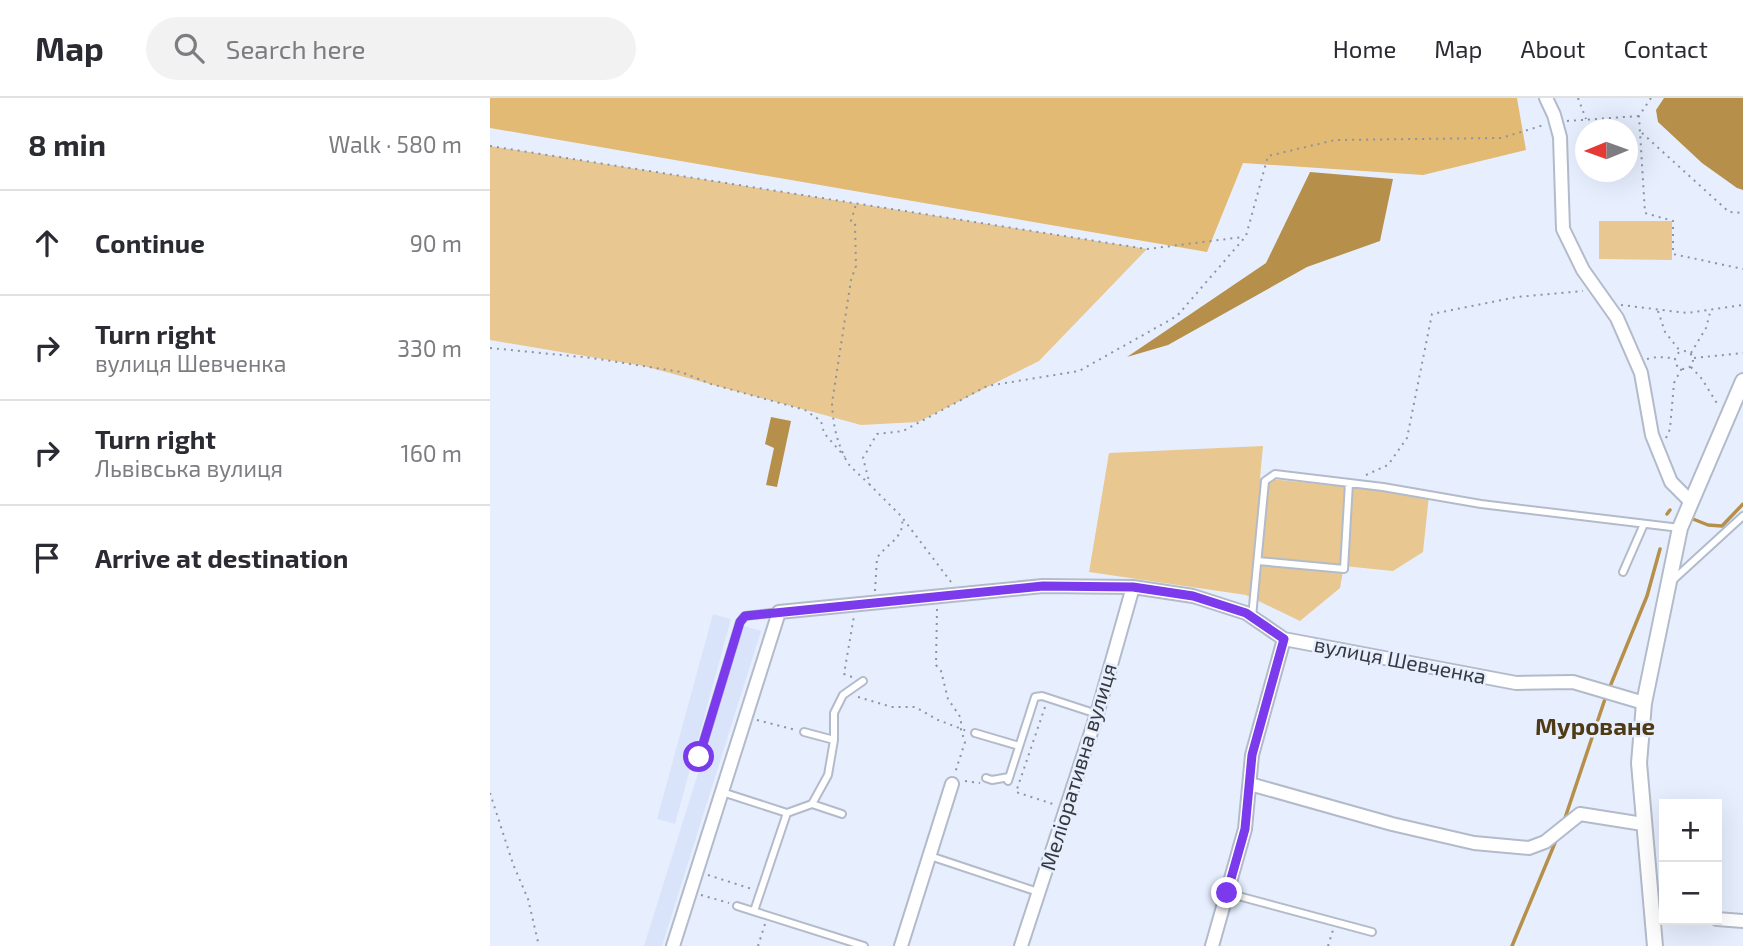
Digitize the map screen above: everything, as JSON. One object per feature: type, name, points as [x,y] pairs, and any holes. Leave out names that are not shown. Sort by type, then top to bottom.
[{"type":"street","points":[[1546,98],[1560,137],[1563,229],[1583,270],[1618,318],[1641,373],[1652,435],[1658,451],[1671,482],[1690,502]]},
{"type":"street","points":[[1655,946],[1658,914],[1643,824],[1639,763],[1644,703],[1680,528],[1743,381]]},
{"type":"street","name":"вулиця Шевченка","points":[[779,611],[1043,586],[1133,587],[1193,596],[1246,613],[1284,639],[1516,684],[1573,682],[1644,703]]},
{"type":"street","name":"Меліоративна вулиця","points":[[1021,946],[1097,713],[1133,587]]},
{"type":"street","points":[[673,946],[779,611]]},
{"type":"street","points":[[1212,946],[1245,829],[1252,755],[1284,639]]},
{"type":"street","points":[[901,946],[952,784]]},
{"type":"street","points":[[1250,784],[1392,824],[1474,843],[1529,848],[1545,842],[1580,814],[1643,824]]},
{"type":"street","points":[[1722,920],[1743,922]]},
{"type":"lane","points":[[1252,617],[1265,481],[1275,474],[1481,504],[1680,528]]},
{"type":"lane","points":[[1258,561],[1344,569],[1349,483]]},
{"type":"lane","points":[[1667,586],[1743,516]]},
{"type":"lane","points":[[1623,572],[1644,524]]},
{"type":"lane","points":[[699,757],[740,622],[745,616],[779,611]]},
{"type":"lane","points":[[812,804],[828,775],[834,740],[834,713],[844,695],[863,681]]},
{"type":"lane","points":[[989,779],[1009,779],[1035,697],[1048,698],[1097,713]]},
{"type":"lane","points":[[804,732],[834,740]]},
{"type":"lane","points":[[975,733],[1019,746]]},
{"type":"lane","points":[[722,792],[787,813],[812,804],[842,814]]},
{"type":"lane","points":[[754,911],[787,813]]},
{"type":"lane","points":[[930,856],[1040,892]]},
{"type":"lane","points":[[1227,893],[1372,932]]},
{"type":"lane","points":[[737,906],[864,946]]},
{"type":"path","points":[[1578,98],[1586,119]]},
{"type":"path","points":[[1651,98],[1639,116],[1645,213],[1673,221],[1673,254],[1743,268]]},
{"type":"path","points":[[1599,119],[1639,116]]},
{"type":"path","points":[[870,485],[863,457],[877,434],[903,431],[987,386],[1079,371],[1177,316],[1246,236],[1268,156],[1335,140],[1501,138],[1556,122],[1575,121]]},
{"type":"path","points":[[1640,131],[1650,143],[1729,212],[1743,213]]},
{"type":"path","points":[[490,146],[1147,249],[1246,236]]},
{"type":"path","points":[[856,203],[851,222],[855,223],[856,266],[850,280],[832,402],[837,440],[850,466],[901,516],[960,594]]},
{"type":"path","points":[[1349,483],[1388,465],[1407,438],[1432,314],[1517,297],[1597,290]]},
{"type":"path","points":[[1606,303],[1687,313],[1743,305]]},
{"type":"path","points":[[1658,451],[1670,429],[1674,383],[1682,369],[1690,366],[1693,359],[1691,353],[1706,328],[1711,308]]},
{"type":"path","points":[[1658,310],[1665,332],[1680,351]]},
{"type":"path","points":[[490,348],[592,358],[681,372],[711,384],[805,410],[821,421],[824,433],[845,457]]},
{"type":"path","points":[[1680,351],[1691,353]]},
{"type":"path","points":[[1680,351],[1675,359],[1682,369]]},
{"type":"path","points":[[1693,359],[1743,353]]},
{"type":"path","points":[[1636,362],[1657,357],[1675,359]]},
{"type":"path","points":[[1690,366],[1702,379],[1722,412]]},
{"type":"path","points":[[874,602],[877,558],[900,534],[903,525],[901,516]]},
{"type":"path","points":[[937,596],[936,665],[941,671],[948,699],[961,718],[965,742],[952,784]]},
{"type":"path","points":[[858,604],[850,632],[844,674],[863,681]]},
{"type":"path","points":[[844,695],[892,707],[915,707],[961,730],[975,733]]},
{"type":"path","points":[[1048,698],[1016,792],[1067,808]]},
{"type":"path","points":[[746,717],[804,732]]},
{"type":"path","points":[[952,784],[957,779],[977,784],[989,779]]},
{"type":"path","points":[[490,793],[513,864],[528,899],[539,946]]},
{"type":"path","points":[[697,872],[760,892]]},
{"type":"path","points":[[691,892],[737,906]]},
{"type":"path","points":[[758,946],[768,915]]},
{"type":"path","points":[[1328,946],[1335,922]]},
{"type":"shaded area","points":[[490,98],[1517,98],[1526,150],[1423,175],[1243,163],[1207,252],[490,128]]},
{"type":"shaded area","points":[[1664,98],[1743,98],[1743,190],[1702,163],[1658,122],[1656,110]]},
{"type":"shaded area","points":[[490,146],[1147,249],[1039,361],[918,422],[861,425],[644,366],[490,340]]},
{"type":"shaded area","points":[[1310,172],[1393,179],[1380,241],[1307,267],[1168,345],[1127,357],[1266,263]]},
{"type":"shaded area","points":[[1599,221],[1672,221],[1672,260],[1599,259]]},
{"type":"shaded area","points":[[771,417],[791,421],[777,487],[766,485],[774,448],[765,444]]},
{"type":"shaded area","points":[[1263,446],[1260,478],[1429,495],[1423,552],[1393,571],[1344,566],[1340,588],[1300,621],[1246,595],[1089,572],[1109,453]]},
{"type":"shaded area","points":[[713,614],[731,619],[675,824],[657,819]]},
{"type":"shaded area","points":[[744,626],[761,631],[662,946],[644,946]]},
{"type":"waterway","points":[[1693,519],[1708,525],[1722,526],[1743,504]]},
{"type":"waterway","points":[[1667,514],[1670,510]]},
{"type":"waterway","points":[[1609,689],[1647,596],[1660,549]]},
{"type":"waterway","points":[[1564,821],[1606,696]]},
{"type":"waterway","points":[[1512,946],[1557,838]]},
{"type":"district","name":"Муроване","points":[[1595,727]]},
{"type":"route","points":[[699,757],[740,622],[745,616],[1043,586],[1133,587],[1193,596],[1246,613],[1284,639],[1252,755],[1245,829],[1227,893]]}]
